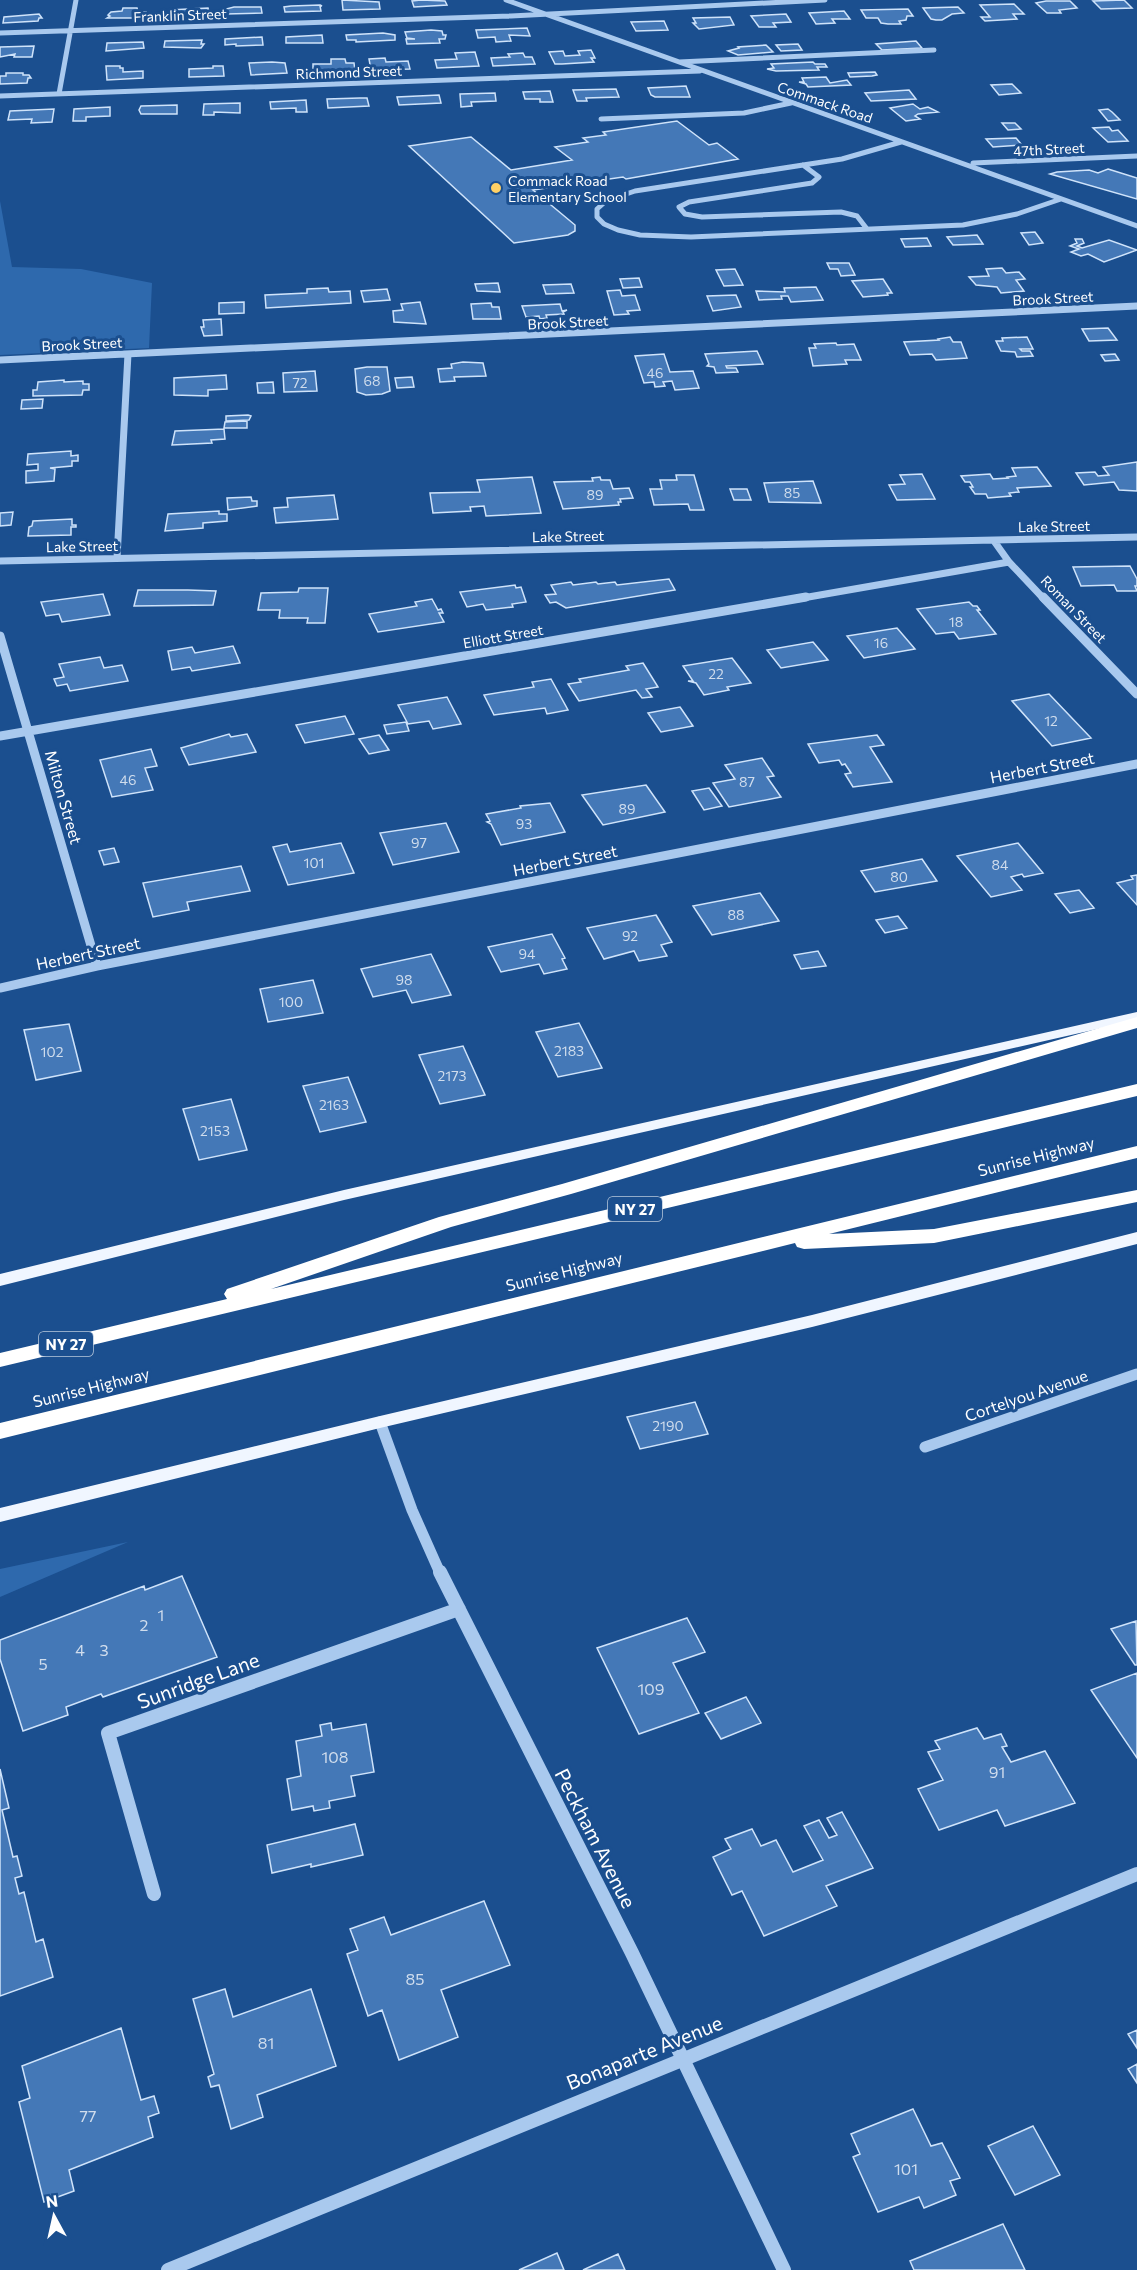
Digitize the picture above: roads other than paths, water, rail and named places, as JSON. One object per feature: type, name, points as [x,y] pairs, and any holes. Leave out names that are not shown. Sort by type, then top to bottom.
[{"type":"highway","points":[[133,1328],[446,1222],[1137,1022]]},
{"type":"highway","name":"NY 27","points":[[0,1360],[1137,1090]]},
{"type":"highway","name":"Sunrise Highway","points":[[0,1431],[1137,1152]]},
{"type":"highway","points":[[761,1245],[934,1236],[1137,1196]]},
{"type":"main road","points":[[0,1280],[585,1139],[1137,1016]]},
{"type":"main road","points":[[0,1515],[380,1422],[672,1355],[1137,1238]]},
{"type":"street","points":[[59,94],[76,0]]},
{"type":"street","name":"Commack Road","points":[[506,0],[676,63],[1137,226]]},
{"type":"street","name":"Franklin Street","points":[[0,33],[825,0]]},
{"type":"street","points":[[676,63],[715,59],[934,50]]},
{"type":"street","name":"Richmond Street","points":[[0,96],[700,71]]},
{"type":"street","points":[[602,119],[744,113],[791,103]]},
{"type":"street","points":[[901,142],[869,153],[635,191],[606,201],[597,209],[597,217],[604,224],[618,230],[666,237],[867,229],[963,225],[1017,214],[1061,198]]},
{"type":"street","name":"47th Street","points":[[963,163],[1137,156]]},
{"type":"street","points":[[803,165],[819,177],[812,183],[688,202],[679,207],[685,214],[702,217],[842,212],[857,216],[867,229]]},
{"type":"street","name":"Brook Street","points":[[0,360],[1137,306]]},
{"type":"street","points":[[117,558],[128,354]]},
{"type":"street","name":"Lake Street","points":[[0,561],[1137,537]]},
{"type":"street","name":"Roman Street","points":[[994,541],[1009,562],[1137,694]]},
{"type":"street","name":"Elliott Street","points":[[0,736],[1009,562]]},
{"type":"street","name":"Milton Street","points":[[0,636],[97,966]]},
{"type":"street","name":"Herbert Street","points":[[0,988],[97,966],[1137,764]]},
{"type":"street","name":"Cortelyou Avenue","points":[[925,1447],[1137,1374]]},
{"type":"street","name":"Peckham Avenue","points":[[380,1422],[404,1493],[459,1609],[684,2058],[784,2270]]},
{"type":"street","name":"Sunridge Lane","points":[[154,1894],[108,1733],[459,1609]]},
{"type":"street","name":"Bonaparte Avenue","points":[[168,2270],[1137,1874]]},
{"type":"place","name":"Commack Road Elementary School","points":[[496,188]]}]
